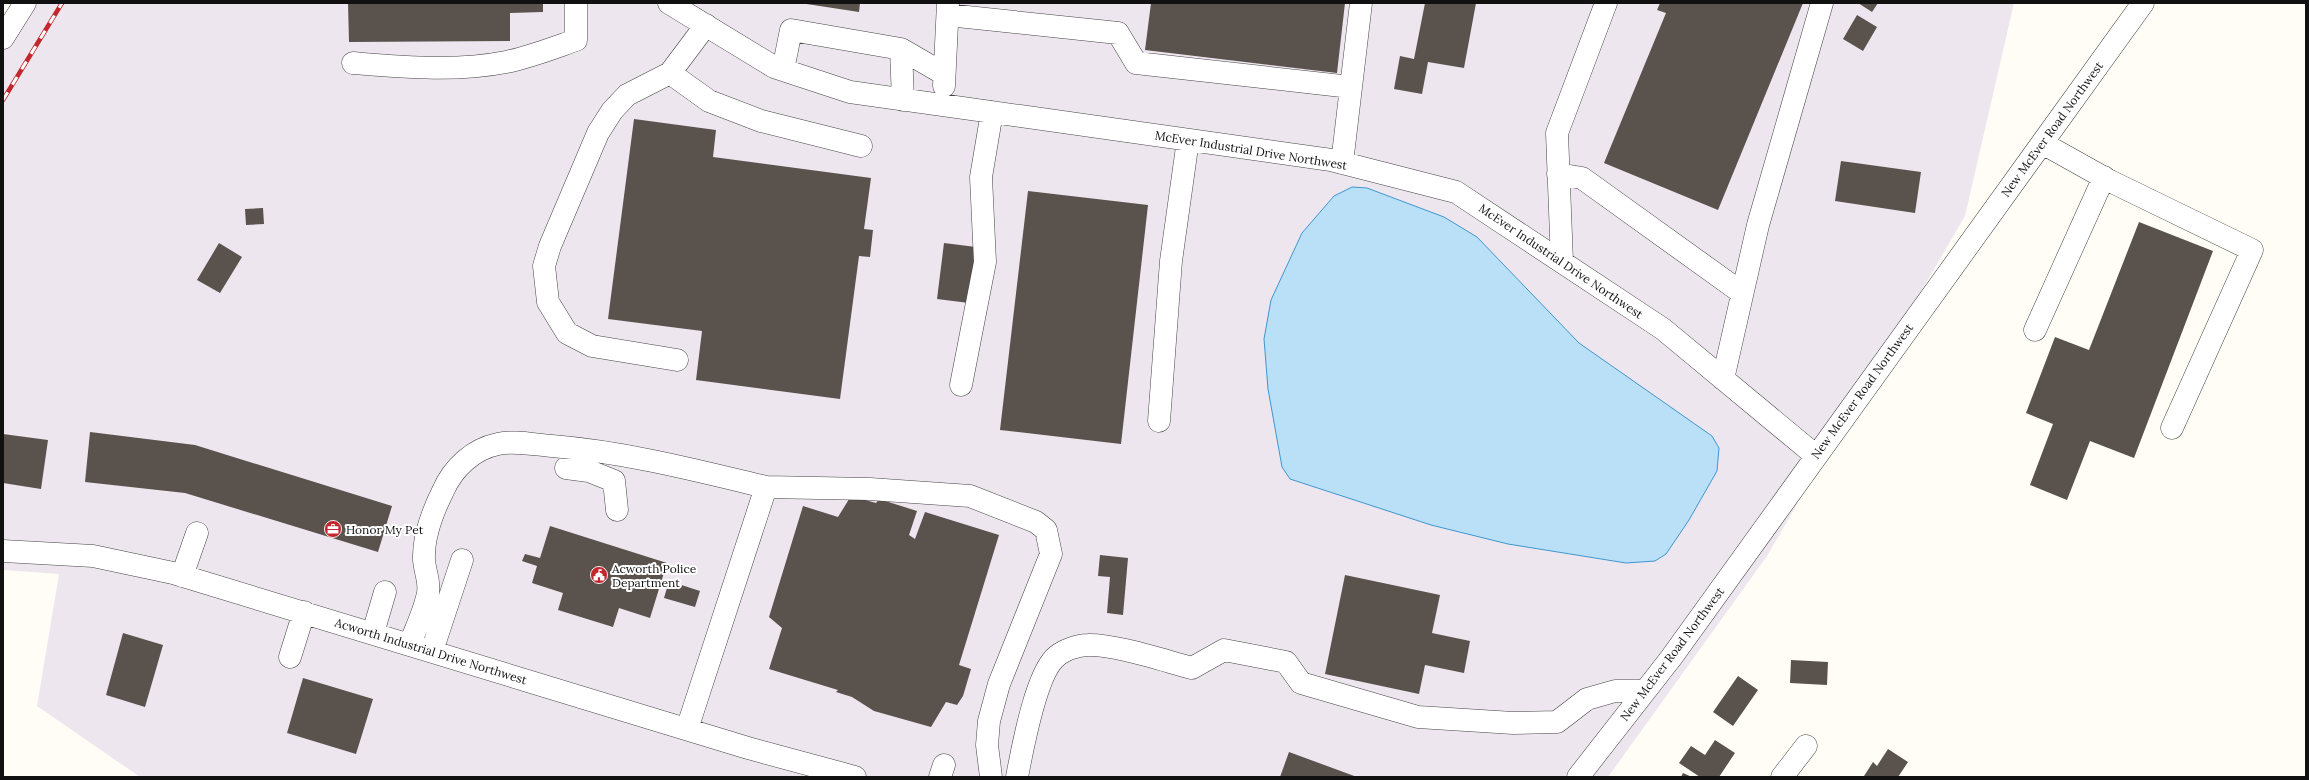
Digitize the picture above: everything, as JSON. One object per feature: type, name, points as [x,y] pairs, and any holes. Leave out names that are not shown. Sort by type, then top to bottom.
[{"type":"street","points":[[3,38],[24,3]]},
{"type":"street","points":[[353,63],[422,69],[504,62],[532,55],[576,40],[576,3]]},
{"type":"street","name":"McEver Industrial Drive Northwest","points":[[669,3],[774,67],[850,92],[1342,163],[1456,192],[1663,329],[1815,456]]},
{"type":"street","points":[[1342,163],[1361,3]]},
{"type":"street","points":[[1562,262],[1557,133],[1606,3]]},
{"type":"street","points":[[1723,379],[1758,225],[1822,3]]},
{"type":"street","name":"New McEver Road Northwest","points":[[1578,777],[1645,692],[2143,3]]},
{"type":"street","points":[[943,106],[948,9],[1118,33],[1136,63],[1351,87]]},
{"type":"street","points":[[677,360],[592,346],[567,333],[548,302],[544,266],[550,246],[598,133],[612,111],[627,95],[670,73],[706,25]]},
{"type":"street","points":[[783,70],[790,30],[901,49],[944,74]]},
{"type":"street","points":[[901,49],[903,100]]},
{"type":"street","points":[[670,73],[709,101],[761,121],[861,146]]},
{"type":"street","points":[[961,385],[985,262],[981,177],[992,112]]},
{"type":"street","points":[[1159,421],[1171,262],[1188,140]]},
{"type":"street","points":[[2042,143],[2104,177],[2252,250],[2172,428]]},
{"type":"street","points":[[1558,174],[1582,178],[1742,293]]},
{"type":"street","points":[[2035,330],[2104,177]]},
{"type":"street","points":[[410,644],[428,594],[429,583],[424,559],[432,518],[449,479],[466,459],[488,447],[510,442],[593,450],[626,455],[766,487],[870,489],[970,496],[1036,522],[1046,530],[1051,554],[999,684],[989,721],[987,745],[991,777]]},
{"type":"street","points":[[617,510],[614,481],[624,466],[626,455]]},
{"type":"street","points":[[566,468],[588,471],[614,481]]},
{"type":"street","points":[[687,729],[766,487]]},
{"type":"street","points":[[182,576],[197,533]]},
{"type":"street","name":"Acworth Industrial Drive Northwest","points":[[3,551],[93,556],[182,576],[792,761],[855,777]]},
{"type":"street","points":[[432,651],[462,560]]},
{"type":"street","points":[[373,633],[385,592]]},
{"type":"street","points":[[290,657],[304,612]]},
{"type":"street","points":[[1017,777],[1025,738],[1044,676],[1056,656],[1071,649],[1087,645],[1105,646],[1192,668],[1224,650],[1286,662],[1301,683],[1418,717],[1513,723],[1557,722],[1587,699],[1615,691],[1645,692]]},
{"type":"street","points":[[1782,777],[1806,746]]},
{"type":"shaded area","points":[[20,3],[2014,3],[1965,216],[1767,556],[1608,777],[140,777],[37,706],[59,574],[3,570],[3,32]]},
{"type":"water","points":[[1352,187],[1367,188],[1444,217],[1477,237],[1579,343],[1712,436],[1719,448],[1717,471],[1689,520],[1666,554],[1655,561],[1626,563],[1508,544],[1431,525],[1290,479],[1282,467],[1268,389],[1264,339],[1271,300],[1302,233],[1334,196]]},
{"type":"building","points":[[348,3],[543,3],[543,12],[510,13],[510,41],[349,42]]},
{"type":"building","points":[[800,3],[860,3],[859,12]]},
{"type":"building","points":[[1151,3],[1345,3],[1337,73],[1145,50]]},
{"type":"building","points":[[1425,3],[1476,3],[1464,68],[1428,62],[1422,94],[1394,89],[1400,56],[1414,59]]},
{"type":"building","points":[[1660,3],[1803,3],[1718,210],[1604,163],[1666,13],[1657,10]]},
{"type":"building","points":[[1858,3],[1878,3],[1872,12]]},
{"type":"building","points":[[1857,15],[1877,27],[1863,51],[1843,39]]},
{"type":"building","points":[[634,119],[716,130],[713,157],[871,178],[864,229],[873,230],[870,257],[859,256],[840,399],[696,380],[702,331],[608,319]]},
{"type":"building","points":[[1841,161],[1921,172],[1915,213],[1835,201]]},
{"type":"building","points":[[1028,191],[1148,205],[1121,444],[1000,430]]},
{"type":"building","points":[[263,208],[264,224],[246,225],[245,209]]},
{"type":"building","points":[[2139,222],[2213,251],[2134,458],[2090,441],[2067,500],[2030,485],[2053,424],[2026,413],[2055,337],[2089,350]]},
{"type":"building","points":[[219,243],[242,257],[220,293],[197,280]]},
{"type":"building","points":[[944,243],[976,247],[969,303],[937,299]]},
{"type":"building","points":[[90,432],[195,445],[392,506],[378,552],[185,493],[85,482]]},
{"type":"building","points":[[3,434],[48,440],[41,489],[3,483]]},
{"type":"building","points":[[851,496],[876,503],[879,499],[917,511],[909,535],[915,539],[925,512],[999,535],[959,665],[971,669],[963,696],[957,705],[946,702],[931,727],[874,711],[852,697],[836,692],[838,690],[769,669],[782,628],[769,617],[803,506],[838,517]]},
{"type":"building","name":"Acworth Police Department","points":[[550,526],[667,563],[650,618],[619,608],[613,627],[558,610],[563,593],[532,583],[537,566],[522,561],[525,554],[540,558]]},
{"type":"building","points":[[1100,555],[1128,558],[1123,615],[1107,613],[1110,577],[1098,576]]},
{"type":"building","points":[[1345,575],[1440,595],[1432,633],[1470,641],[1464,673],[1425,665],[1419,694],[1325,674]]},
{"type":"building","points":[[669,581],[700,591],[695,607],[664,598]]},
{"type":"building","points":[[123,633],[163,645],[145,707],[106,695]]},
{"type":"building","points":[[1791,660],[1828,662],[1827,685],[1790,683]]},
{"type":"building","points":[[1738,676],[1758,690],[1733,726],[1713,712]]},
{"type":"building","points":[[303,678],[373,699],[356,754],[287,733]]},
{"type":"building","points":[[1715,740],[1735,753],[1719,777],[1700,777],[1679,763],[1691,746],[1705,755]]},
{"type":"building","points":[[1888,749],[1908,762],[1898,777],[1864,776],[1873,762],[1877,766]]},
{"type":"building","points":[[1289,752],[1357,777],[1280,777]]},
{"type":"building","points":[[1683,773],[1692,777],[1681,777]]},
{"type":"railway","points":[[3,100],[62,3]]},
{"type":"place","name":"Honor My Pet","points":[[333,529]]},
{"type":"place","name":"Acworth Police Department","points":[[599,575]]}]
